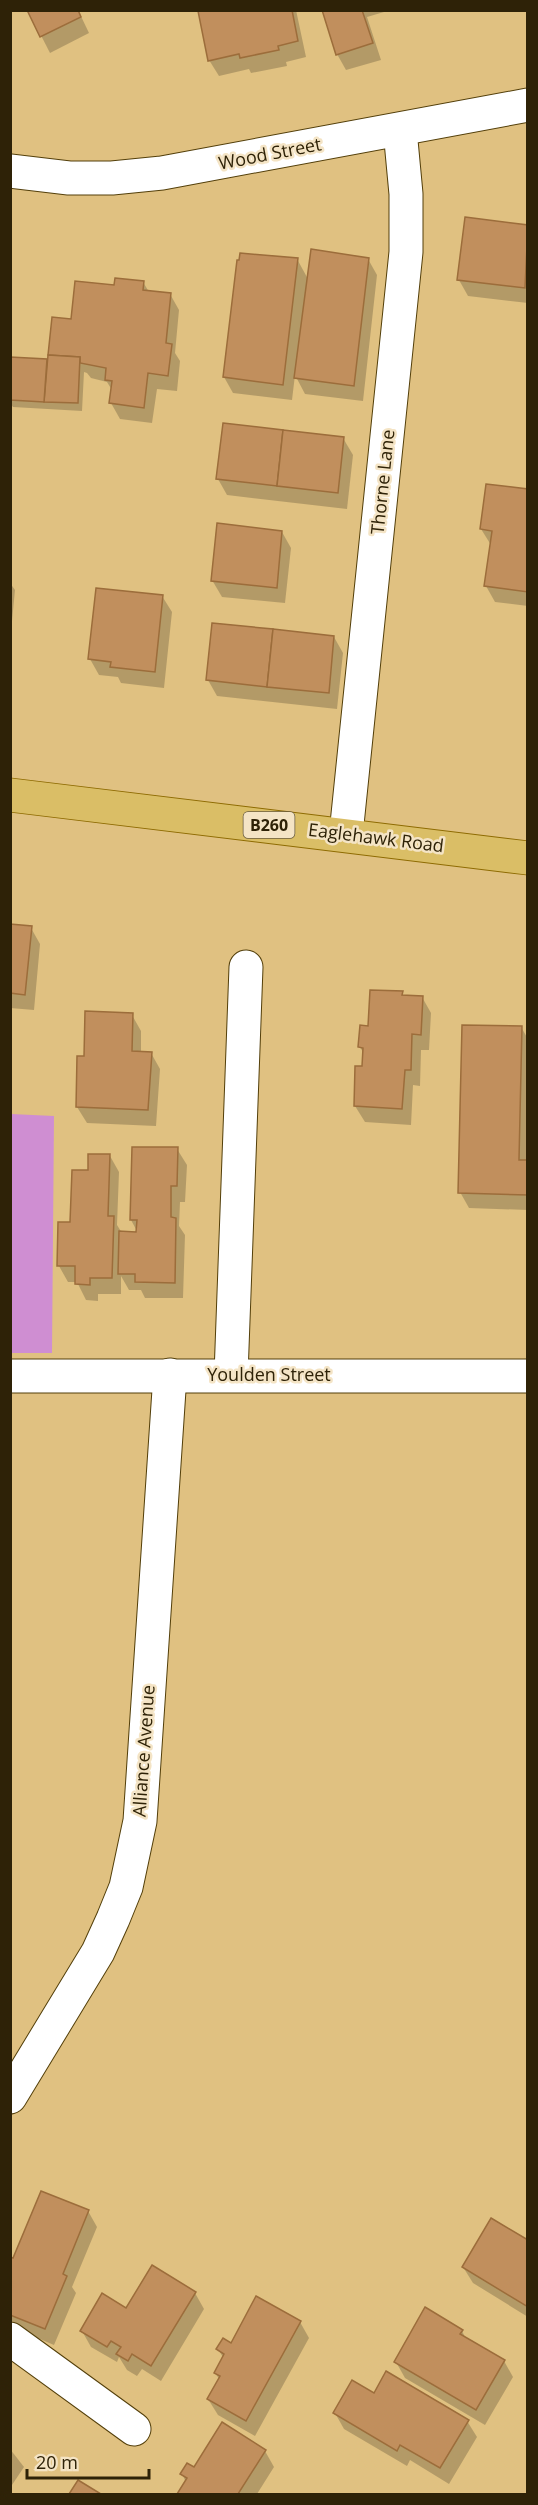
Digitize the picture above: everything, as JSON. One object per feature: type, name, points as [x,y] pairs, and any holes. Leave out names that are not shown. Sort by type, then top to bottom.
[{"type":"main road","name":"Eaglehawk Road","points":[[10,795],[346,834],[528,858]]},
{"type":"street","name":"Wood Street","points":[[10,171],[69,178],[112,178],[162,173],[528,105]]},
{"type":"street","name":"Thorne Lane","points":[[346,834],[406,252],[406,194],[400,130]]},
{"type":"street","points":[[231,1375],[246,967]]},
{"type":"street","name":"Alliance Avenue","points":[[10,2097],[98,1952],[126,1887],[133,1856],[140,1821],[170,1375]]},
{"type":"street","name":"Youlden Street","points":[[10,1376],[528,1376]]},
{"type":"street","points":[[10,2338],[134,2429]]},
{"type":"shaded area","points":[[11,1114],[54,1116],[52,1353],[11,1353]]},
{"type":"building","points":[[27,10],[78,10],[81,17],[40,37]]},
{"type":"building","points":[[292,10],[298,41],[278,46],[279,50],[240,58],[239,54],[208,61],[198,11]]},
{"type":"building","points":[[322,10],[362,10],[373,43],[336,55]]},
{"type":"building","points":[[465,217],[528,225],[525,288],[457,280]]},
{"type":"building","points":[[311,249],[369,258],[354,386],[294,378]]},
{"type":"building","points":[[240,253],[298,258],[283,385],[223,377],[237,260],[239,260]]},
{"type":"building","points":[[115,278],[144,281],[143,290],[171,293],[166,343],[172,344],[168,376],[148,373],[144,408],[109,403],[112,381],[105,380],[106,368],[80,363],[80,357],[48,355],[52,317],[71,319],[75,281],[114,285]]},
{"type":"building","points":[[48,355],[80,357],[78,403],[44,402]]},
{"type":"building","points":[[10,357],[47,359],[44,402],[10,400]]},
{"type":"building","points":[[223,423],[283,430],[277,486],[216,479]]},
{"type":"building","points":[[283,430],[344,437],[338,493],[277,486]]},
{"type":"building","points":[[486,484],[528,489],[528,592],[484,586],[492,531],[480,529]]},
{"type":"building","points":[[217,523],[282,531],[277,588],[211,581]]},
{"type":"building","points":[[96,588],[163,595],[155,672],[110,667],[111,662],[88,659]]},
{"type":"building","points":[[212,623],[273,629],[267,687],[206,680]]},
{"type":"building","points":[[273,629],[334,636],[329,693],[267,687]]},
{"type":"building","points":[[10,924],[32,926],[25,995],[10,993]]},
{"type":"building","points":[[370,990],[403,991],[402,995],[423,996],[421,1035],[412,1034],[411,1070],[405,1070],[402,1109],[354,1106],[355,1066],[362,1066],[363,1048],[358,1047],[360,1025],[368,1026]]},
{"type":"building","points":[[85,1011],[133,1013],[132,1051],[152,1052],[148,1110],[76,1107],[77,1056],[84,1056]]},
{"type":"building","points":[[462,1025],[522,1026],[519,1160],[528,1160],[528,1195],[458,1193]]},
{"type":"building","points":[[132,1147],[178,1147],[177,1186],[171,1186],[171,1217],[176,1218],[175,1283],[135,1282],[135,1274],[118,1274],[119,1231],[136,1232],[137,1220],[130,1220]]},
{"type":"building","points":[[88,1154],[110,1154],[108,1216],[114,1216],[112,1278],[90,1278],[90,1285],[75,1284],[75,1266],[57,1266],[58,1222],[70,1222],[72,1170],[88,1170]]},
{"type":"building","points":[[41,2191],[89,2210],[63,2274],[67,2276],[45,2329],[10,2315],[10,2257],[13,2258]]},
{"type":"building","points":[[491,2218],[528,2240],[528,2307],[462,2267]]},
{"type":"building","points":[[152,2265],[196,2292],[151,2366],[132,2354],[128,2361],[116,2354],[121,2347],[111,2341],[107,2347],[80,2331],[102,2293],[126,2308]]},
{"type":"building","points":[[256,2296],[301,2321],[246,2421],[207,2399],[220,2376],[214,2373],[224,2354],[216,2349],[223,2338],[231,2343]]},
{"type":"building","points":[[425,2307],[463,2330],[460,2334],[505,2360],[476,2410],[394,2362]]},
{"type":"building","points":[[386,2371],[469,2420],[440,2468],[400,2445],[397,2451],[333,2413],[352,2380],[374,2393]]},
{"type":"building","points":[[222,2422],[266,2450],[238,2494],[177,2494],[187,2478],[180,2474],[187,2463],[194,2467]]},
{"type":"building","points":[[78,2480],[101,2494],[69,2494]]}]
